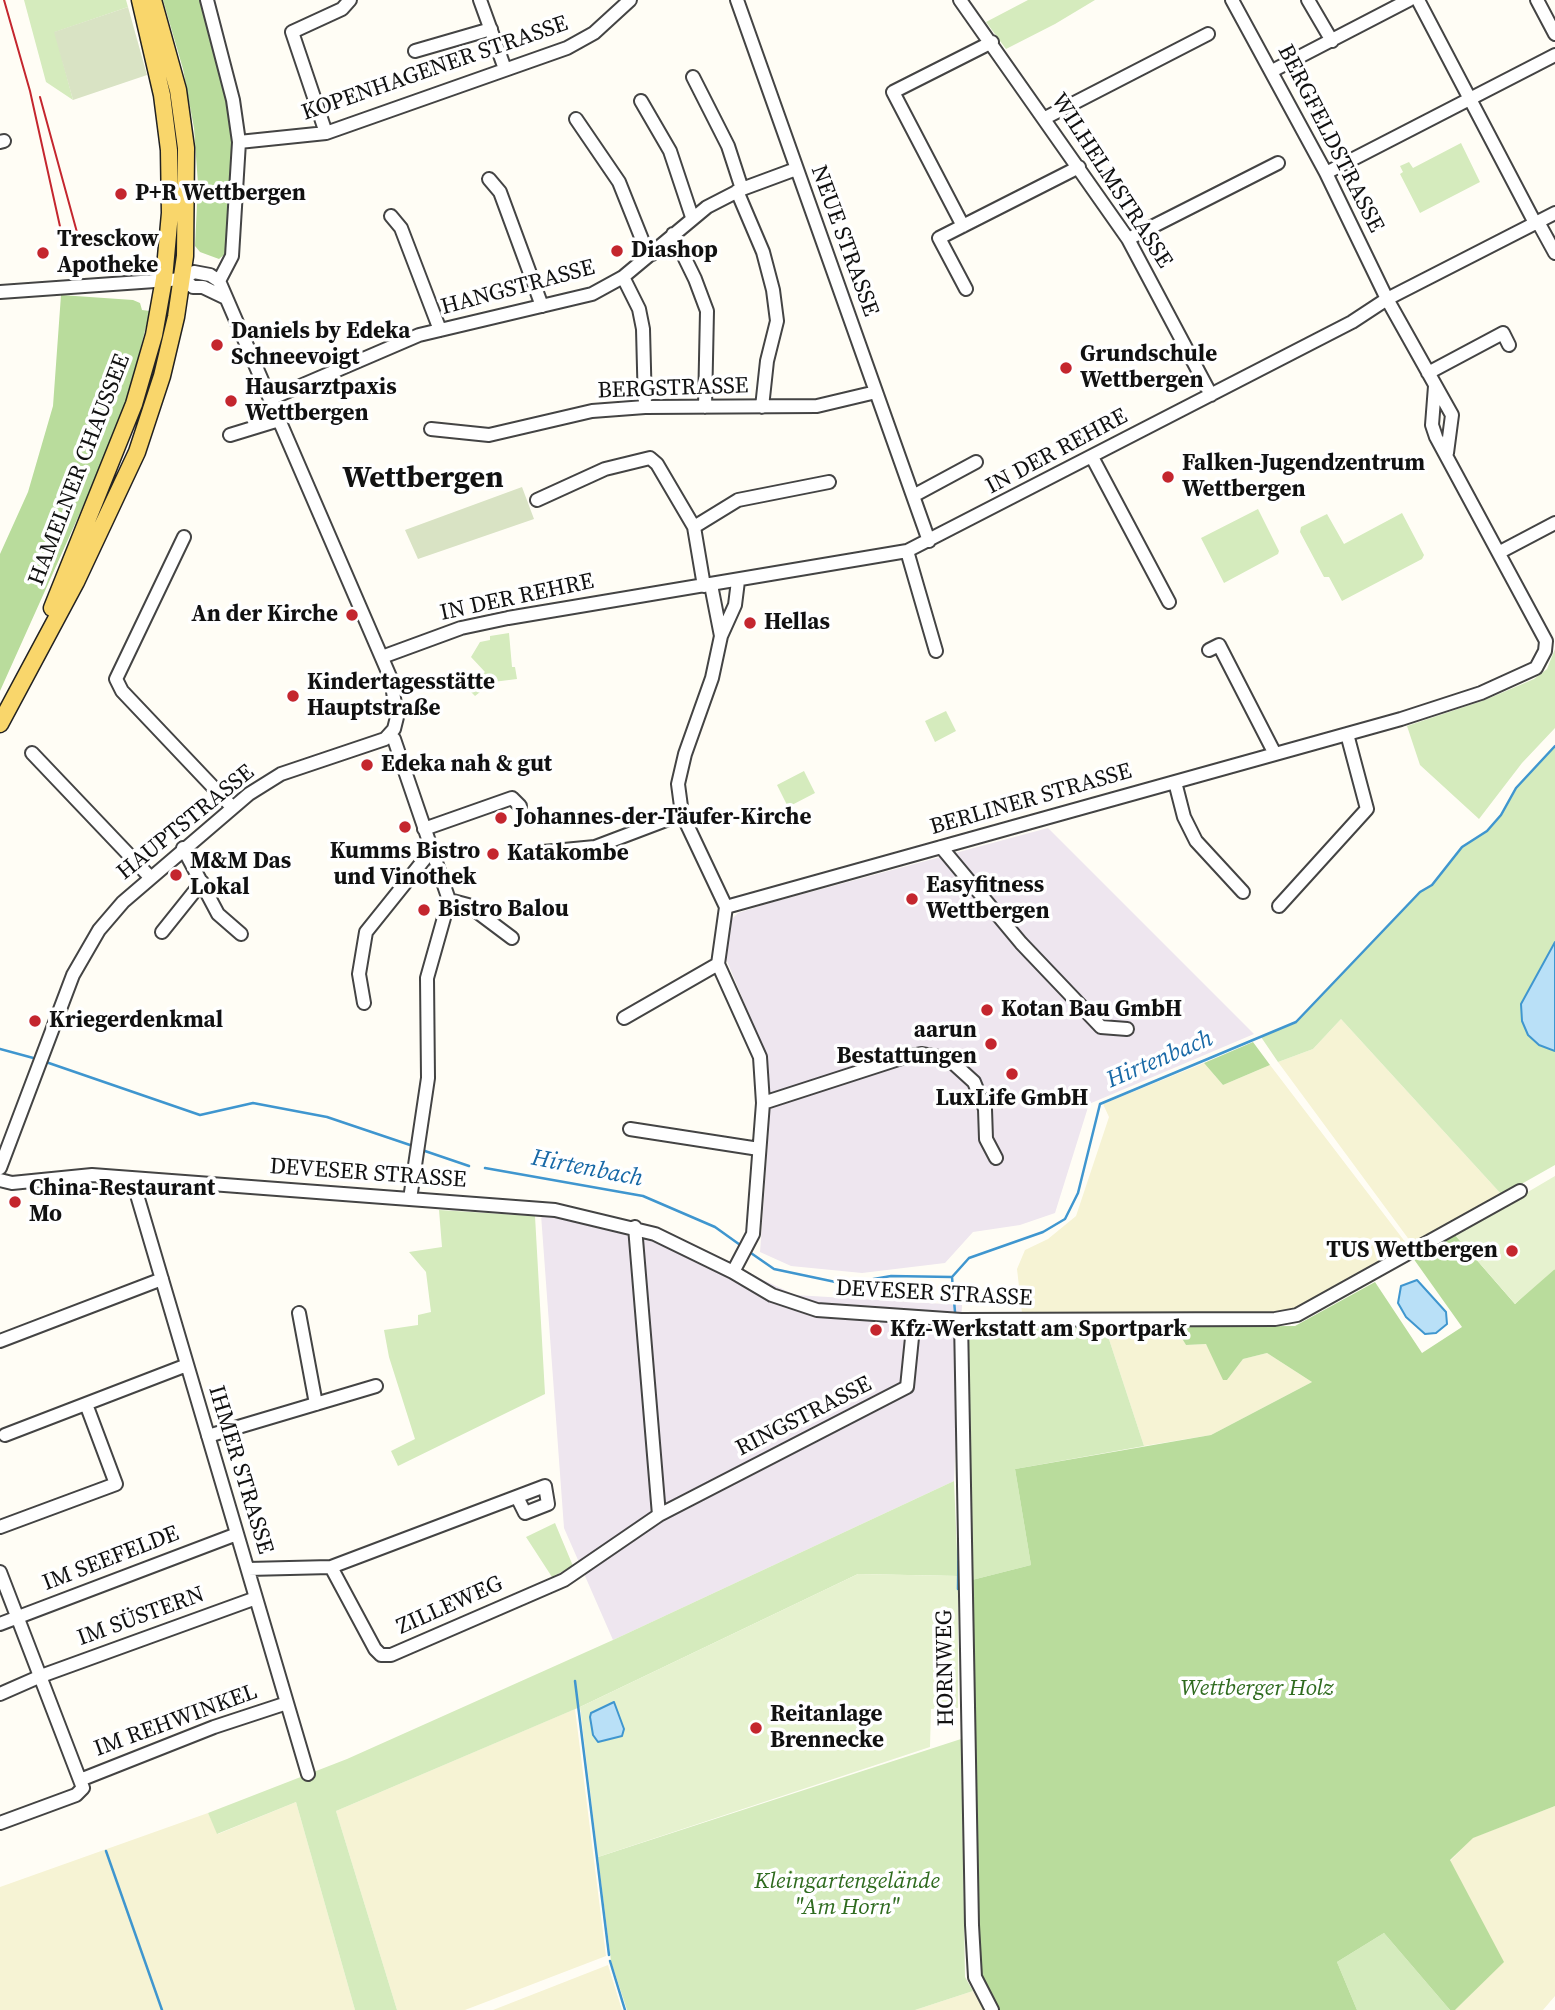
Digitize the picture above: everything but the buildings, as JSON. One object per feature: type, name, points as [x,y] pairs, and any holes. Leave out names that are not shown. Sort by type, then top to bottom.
[{"type":"main road","name":"HAMELNER CHAUSSEE","points":[[31,662],[134,404],[154,335],[164,279],[171,183],[167,133],[140,0]]},
{"type":"main road","name":"HAMELNER CHAUSSEE","points":[[0,724],[82,571],[137,452],[162,376],[183,279],[187,213],[186,148],[177,90],[153,0]]},
{"type":"street","points":[[206,0],[233,100],[239,142],[232,256],[219,281]]},
{"type":"street","points":[[326,133],[292,32],[342,9],[350,0]]},
{"type":"street","points":[[481,0],[505,69]]},
{"type":"street","name":"KOPENHAGENER STRASSE","points":[[239,142],[326,133],[505,69],[583,40],[630,0]]},
{"type":"street","name":"NEUE STRASSE","points":[[737,0],[929,541]]},
{"type":"street","name":"WILHELMSTRASSE","points":[[960,0],[1128,239],[1211,394]]},
{"type":"street","name":"BERGFELDSTRASSE","points":[[1232,0],[1326,173],[1387,299],[1452,415],[1447,453]]},
{"type":"street","points":[[1308,0],[1332,41]]},
{"type":"street","points":[[1272,71],[1409,0]]},
{"type":"street","points":[[1418,0],[1555,253]]},
{"type":"street","points":[[1537,0],[1555,34]]},
{"type":"street","points":[[415,51],[491,29]]},
{"type":"street","points":[[1045,118],[1208,34]]},
{"type":"street","points":[[963,226],[893,92],[992,42]]},
{"type":"street","points":[[1326,173],[1555,55]]},
{"type":"street","points":[[693,77],[728,146],[774,290],[777,321],[767,361],[762,407]]},
{"type":"street","points":[[641,101],[670,151],[692,217]]},
{"type":"street","points":[[576,119],[619,182],[645,247],[652,254]]},
{"type":"street","points":[[1128,239],[1278,163]]},
{"type":"street","points":[[966,289],[939,238],[1079,167]]},
{"type":"street","name":"HANGSTRASSE","points":[[270,399],[396,343],[592,294],[623,277],[692,217],[740,190],[796,169]]},
{"type":"street","points":[[489,179],[500,192],[542,306]]},
{"type":"street","name":"IN DER REHRE","points":[[382,657],[441,635],[484,623],[907,551],[1352,322],[1387,299],[1555,213]]},
{"type":"street","points":[[391,216],[401,228],[440,330]]},
{"type":"street","points":[[673,234],[707,311],[705,407]]},
{"type":"street","points":[[0,292],[183,279],[194,272],[210,275],[219,281],[382,657],[394,691],[397,718],[390,735],[394,739],[449,900],[427,978],[429,1059],[419,1153],[410,1199]]},
{"type":"street","points":[[623,277],[639,309],[643,328],[645,407]]},
{"type":"street","points":[[183,279],[192,287],[203,287],[226,298]]},
{"type":"street","points":[[1428,373],[1503,333],[1509,345]]},
{"type":"street","points":[[1435,386],[1432,425],[1500,552],[1555,523]]},
{"type":"street","name":"BERGSTRASSE","points":[[431,429],[489,435],[592,411],[645,407],[834,404],[876,392]]},
{"type":"street","points":[[230,435],[279,420]]},
{"type":"street","points":[[1092,457],[1169,603]]},
{"type":"street","points":[[537,500],[605,469],[650,458],[694,527],[721,636]]},
{"type":"street","points":[[912,496],[976,462]]},
{"type":"street","points":[[694,527],[738,499],[829,482]]},
{"type":"street","points":[[184,537],[116,679],[122,691],[232,807]]},
{"type":"street","points":[[907,551],[936,651]]},
{"type":"street","name":"BERLINER STRASSE","points":[[726,907],[1347,734],[1457,701],[1535,668],[1545,651],[1546,641],[1500,552]]},
{"type":"street","points":[[733,1272],[753,1234],[763,1102],[760,1058],[718,964],[726,907],[682,814],[678,783],[712,678],[721,636],[735,605],[738,580]]},
{"type":"street","points":[[1209,650],[1219,645],[1275,754]]},
{"type":"street","points":[[1279,906],[1367,809],[1347,734]]},
{"type":"street","name":"HAUPTSTRASSE","points":[[1,1163],[73,975],[99,930],[150,877],[183,848],[232,807],[281,774],[390,735]]},
{"type":"street","points":[[32,753],[150,877]]},
{"type":"street","points":[[1175,782],[1184,817],[1196,841],[1243,892]]},
{"type":"street","points":[[424,829],[512,797],[520,806]]},
{"type":"street","points":[[543,852],[595,847],[682,814]]},
{"type":"street","points":[[942,847],[1021,943],[1101,1027],[1127,1029]]},
{"type":"street","points":[[183,848],[218,914],[241,934]]},
{"type":"street","points":[[365,1003],[359,974],[362,942],[431,851]]},
{"type":"street","points":[[162,932],[202,882]]},
{"type":"street","points":[[449,900],[468,905],[512,938]]},
{"type":"street","points":[[624,1018],[718,964]]},
{"type":"street","points":[[763,1102],[905,1057],[921,1054],[938,1057],[964,1072],[977,1089],[985,1109],[986,1139],[996,1158]]},
{"type":"street","points":[[630,1129],[759,1149]]},
{"type":"street","name":"DEVESER STRASSE","points":[[0,1180],[12,1183],[92,1175],[555,1210],[635,1227],[733,1272],[772,1295],[817,1310],[961,1320],[1275,1320],[1297,1315],[1520,1191]]},
{"type":"street","name":"IHMER STRASSE","points":[[132,1178],[308,1774]]},
{"type":"street","points":[[635,1227],[659,1515]]},
{"type":"street","points":[[0,1341],[162,1279]]},
{"type":"street","points":[[299,1313],[316,1404]]},
{"type":"street","name":"RINGSTRASSE","points":[[588,1564],[659,1515],[907,1387],[914,1318]]},
{"type":"street","name":"HORNWEG","points":[[961,1320],[973,1946],[975,1977],[992,2010]]},
{"type":"street","points":[[5,1435],[187,1365]]},
{"type":"street","points":[[208,1436],[376,1386]]},
{"type":"street","points":[[0,1527],[116,1484],[86,1404]]},
{"type":"street","points":[[248,1569],[331,1567],[517,1497]]},
{"type":"street","name":"IM SEEFELDE","points":[[0,1624],[237,1534]]},
{"type":"street","name":"ZILLEWEG","points":[[331,1567],[375,1649],[386,1656],[564,1580],[588,1564]]},
{"type":"street","points":[[0,1572],[83,1788],[76,1795],[0,1823]]},
{"type":"street","name":"IM SÜSTERN","points":[[0,1694],[41,1676],[256,1598]]},
{"type":"street","name":"IM REHWINKEL","points":[[80,1780],[214,1727],[287,1703]]},
{"type":"shaded area","points":[[1048,828],[1254,1034],[1089,1104],[1055,1213],[1020,1225],[973,1232],[945,1263],[862,1273],[791,1266],[760,1252],[769,1127],[768,1093],[763,1048],[722,949],[730,921],[738,913],[766,904]]},
{"type":"shaded area","points":[[1341,1019],[1502,1195],[1413,1245],[1278,1062],[1313,1049]]},
{"type":"shaded area","points":[[1204,1063],[1223,1085],[1270,1065],[1409,1247],[1292,1312],[1022,1313],[1017,1269],[1025,1250],[1048,1239],[1076,1216],[1109,1117],[1103,1104]]},
{"type":"shaded area","points":[[540,1201],[646,1224],[795,1295],[962,1305],[954,1481],[613,1640],[564,1528]]},
{"type":"shaded area","points":[[1105,1327],[1175,1327],[1186,1345],[1206,1344],[1227,1380],[1243,1359],[1267,1353],[1312,1382],[1211,1435],[1144,1446]]},
{"type":"shaded area","points":[[575,1709],[606,1956],[465,2010],[397,2010],[336,1811]]},
{"type":"shaded area","points":[[296,1802],[355,2010],[0,2010],[0,1887],[208,1813],[218,1834]]},
{"type":"shaded area","points":[[1555,1806],[1555,1996],[1543,2010],[1455,2010],[1503,1962],[1450,1861],[1472,1838]]},
{"type":"shaded area","points":[[608,1965],[622,2010],[493,2010]]},
{"type":"shaded area","points":[[973,1991],[984,2010],[915,2010]]},
{"type":"green space","points":[[24,0],[126,0],[128,7],[55,32],[73,100],[46,82]]},
{"type":"green space","points":[[163,0],[207,0],[239,142],[226,253],[219,259],[200,252],[195,246],[198,184],[194,128],[183,69]]},
{"type":"green space","points":[[1028,0],[1095,0],[1006,49],[986,22]]},
{"type":"green space","points":[[128,7],[147,75],[73,100],[54,32]]},
{"type":"green space","points":[[1461,143],[1480,182],[1420,213],[1400,174],[1403,172],[1400,166],[1409,162],[1413,168]]},
{"type":"green space","points":[[61,295],[133,300],[140,303],[142,310],[150,311],[128,397],[110,446],[0,691],[0,554],[28,492],[53,406]]},
{"type":"green space","points":[[522,487],[534,519],[418,559],[405,530]]},
{"type":"green space","points":[[1258,509],[1279,551],[1278,554],[1224,583],[1201,538]]},
{"type":"green space","points":[[1402,513],[1424,555],[1422,559],[1342,601],[1329,577],[1324,577],[1300,532],[1301,527],[1327,514],[1344,544]]},
{"type":"green space","points":[[509,633],[512,667],[515,667],[517,679],[493,682],[475,696],[467,688],[485,672],[471,657],[480,642],[490,640],[490,636]]},
{"type":"green space","points":[[1555,649],[1555,728],[1522,763],[1479,819],[1420,765],[1407,726],[1485,700],[1534,679],[1547,669]]},
{"type":"green space","points":[[946,711],[956,731],[935,742],[925,721]]},
{"type":"green space","points":[[1555,746],[1555,1165],[1502,1195],[1341,1019],[1313,1049],[1278,1062],[1261,1037],[1296,1023],[1420,892],[1432,885],[1462,847],[1487,831],[1501,815],[1516,788]]},
{"type":"green space","points":[[804,771],[815,793],[788,807],[777,785]]},
{"type":"green space","points":[[1253,1042],[1270,1065],[1223,1085],[1204,1063]]},
{"type":"green space","name":"TUS Wettbergen","points":[[1555,1176],[1555,1269],[1515,1304],[1455,1235]]},
{"type":"green space","points":[[439,1210],[535,1216],[545,1394],[398,1466],[391,1451],[415,1439],[389,1357],[384,1330],[418,1325],[418,1315],[431,1312],[426,1272],[409,1252],[442,1247]]},
{"type":"green space","name":"Wettberger Holz","points":[[1455,1235],[1515,1304],[1553,1267],[1555,1270],[1555,1806],[1473,1838],[1450,1860],[1504,1962],[1455,2010],[1450,2010],[1384,1933],[1337,1962],[1357,2010],[1000,2010],[979,1974],[972,1580],[1031,1565],[1015,1469],[1211,1435],[1312,1382],[1267,1353],[1243,1359],[1227,1380],[1223,1380],[1206,1344],[1186,1345],[1175,1327],[1295,1326],[1375,1282],[1422,1353],[1462,1327],[1413,1258]]},
{"type":"green space","points":[[967,1327],[1105,1327],[1144,1446],[1015,1469],[1031,1565],[972,1580]]},
{"type":"green space","points":[[954,1481],[958,1576],[858,1574],[580,1707],[336,1811],[397,2010],[355,2010],[296,1802],[217,1834],[208,1813],[347,1759],[613,1640]]},
{"type":"green space","points":[[555,1523],[573,1566],[552,1577],[526,1537]]},
{"type":"green space","name":"Reitanlage Brennecke","points":[[858,1574],[958,1576],[958,1708],[931,1709],[930,1747],[598,1857],[580,1707]]},
{"type":"green space","name":"Kleingartengelände \"Am Horn\"","points":[[961,1739],[965,1977],[973,1991],[915,2010],[627,2010],[611,1961],[598,1857]]},
{"type":"green space","points":[[1384,1933],[1450,2010],[1357,2010],[1337,1962]]},
{"type":"water","points":[[1555,942],[1555,1051],[1539,1045],[1528,1035],[1522,1021],[1521,1004]]},
{"type":"water","points":[[1417,1280],[1446,1312],[1447,1324],[1436,1333],[1425,1334],[1406,1317],[1398,1303],[1401,1286]]},
{"type":"water","points":[[614,1702],[624,1729],[622,1736],[598,1742],[593,1735],[591,1713]]},
{"type":"waterway","name":"Hirtenbach","points":[[748,1251],[774,1269],[845,1284],[891,1276],[952,1277],[969,1258],[1043,1232],[1065,1219],[1078,1193],[1100,1104],[1296,1022],[1420,892],[1432,885],[1462,847],[1487,831],[1501,815],[1516,788],[1555,746]]},
{"type":"waterway","name":"Hirtenbach","points":[[0,1049],[37,1059]]},
{"type":"waterway","name":"Hirtenbach","points":[[43,1061],[200,1115],[253,1103],[327,1117],[413,1146]]},
{"type":"waterway","name":"Hirtenbach","points":[[422,1150],[469,1166]]},
{"type":"waterway","name":"Hirtenbach","points":[[485,1168],[643,1196],[715,1227],[743,1247]]},
{"type":"waterway","points":[[952,1277],[955,1312]]},
{"type":"waterway","points":[[958,1589],[959,1522]]},
{"type":"waterway","points":[[575,1681],[609,1955]]},
{"type":"waterway","points":[[106,1851],[162,2010]]},
{"type":"waterway","points":[[610,1961],[625,2010]]},
{"type":"tram line","points":[[4,0],[30,91],[63,240]]},
{"type":"tram line","points":[[40,97],[78,236]]},
{"type":"place","name":"P+R Wettbergen","points":[[121,194]]},
{"type":"place","name":"Diashop","points":[[617,251]]},
{"type":"place","name":"Tresckow Apotheke","points":[[43,253]]},
{"type":"place","name":"Daniels by Edeka Schneevoigt","points":[[217,345]]},
{"type":"place","name":"Grundschule Wettbergen","points":[[1066,368]]},
{"type":"place","name":"Hausarztpaxis Wettbergen","points":[[231,401]]},
{"type":"place","name":"Falken-Jugendzentrum Wettbergen","points":[[1168,477]]},
{"type":"place","name":"An der Kirche","points":[[352,615]]},
{"type":"place","name":"Hellas","points":[[750,623]]},
{"type":"place","name":"Kindertagesstätte Hauptstraße","points":[[293,696]]},
{"type":"place","name":"Edeka nah & gut","points":[[367,765]]},
{"type":"place","name":"Johannes-der-Täufer-Kirche","points":[[501,818]]},
{"type":"place","name":"Kumms Bistro und Vinothek","points":[[405,827]]},
{"type":"place","name":"Katakombe","points":[[493,854]]},
{"type":"place","name":"M&M Das Lokal","points":[[176,875]]},
{"type":"place","name":"Easyfitness Wettbergen","points":[[912,899]]},
{"type":"place","name":"Bistro Balou","points":[[424,910]]},
{"type":"place","name":"Kotan Bau GmbH","points":[[987,1010]]},
{"type":"place","name":"Kriegerdenkmal","points":[[35,1021]]},
{"type":"place","name":"aarun Bestattungen","points":[[991,1044]]},
{"type":"place","name":"LuxLife GmbH","points":[[1012,1074]]},
{"type":"place","name":"China-Restaurant Mo","points":[[15,1202]]},
{"type":"place","name":"TUS Wettbergen","points":[[1512,1251]]},
{"type":"place","name":"Kfz-Werkstatt am Sportpark","points":[[876,1330]]},
{"type":"place","name":"Reitanlage Brennecke","points":[[756,1728]]},
{"type":"district","name":"Wettbergen","points":[[423,479]]}]
